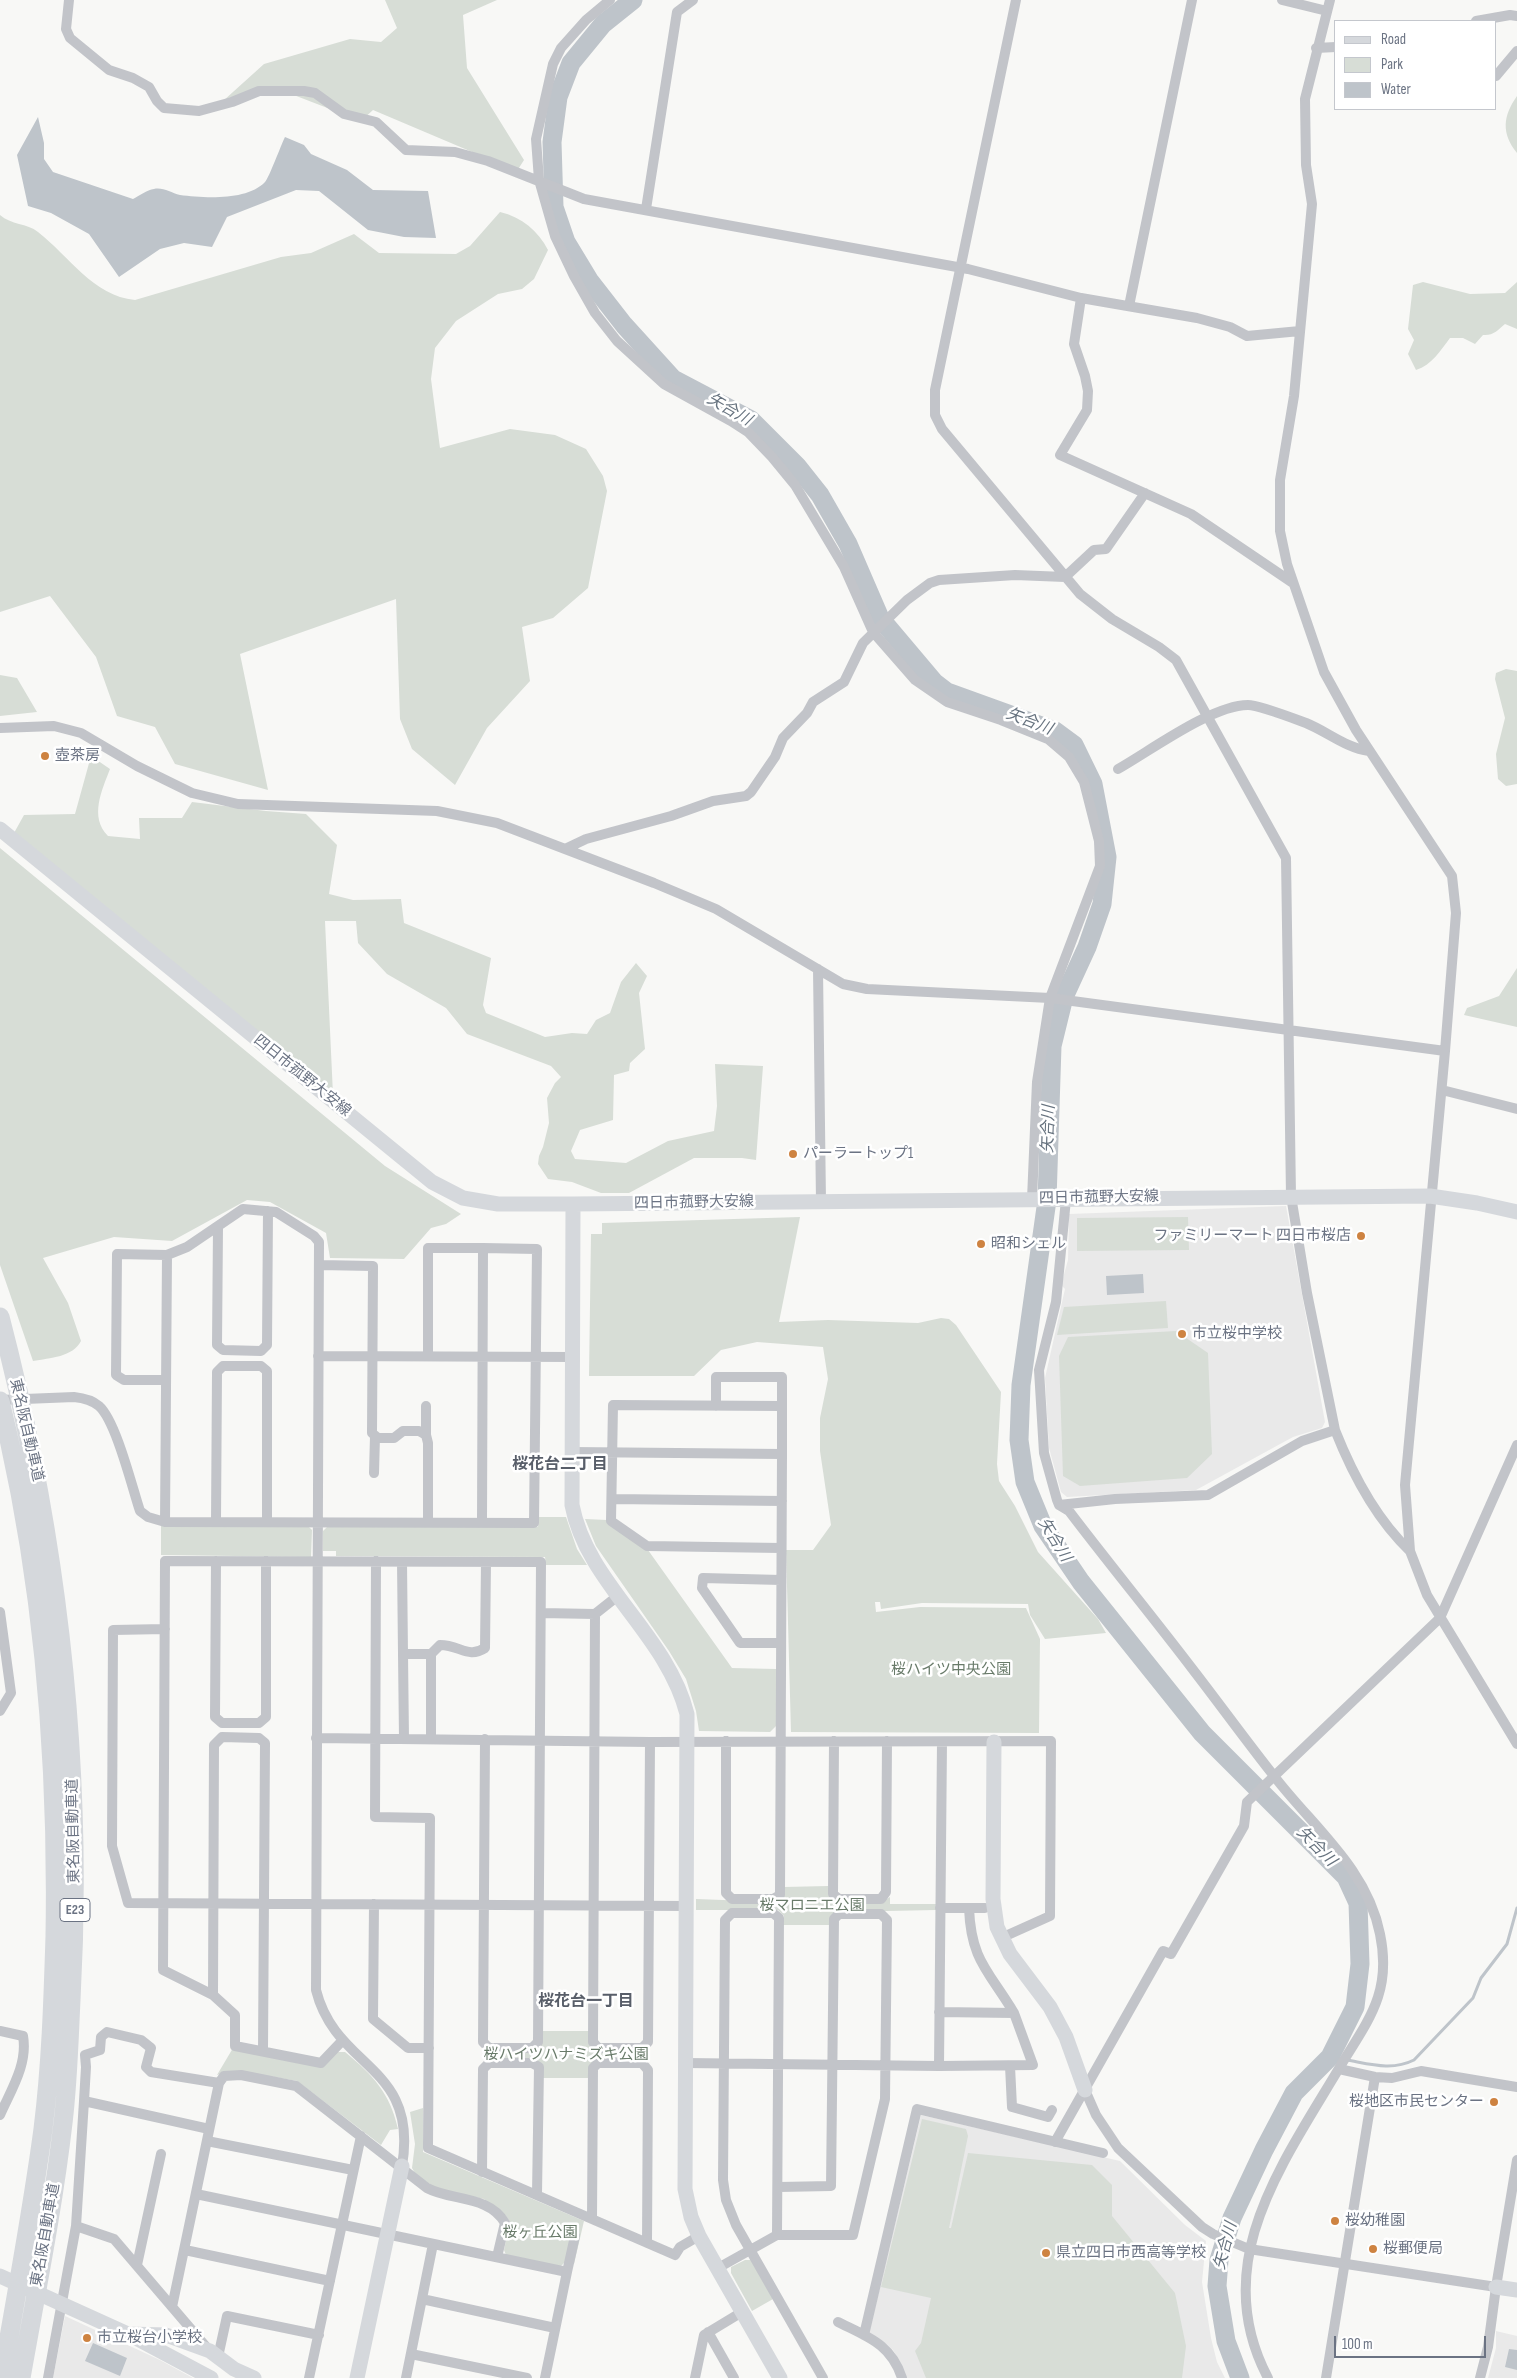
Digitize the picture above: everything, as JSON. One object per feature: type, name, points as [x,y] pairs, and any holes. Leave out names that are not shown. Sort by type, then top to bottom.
[{"type":"highway","name":"東名阪自動車道","points":[[2,1324],[40,1492],[66,1673],[71,1738],[75,1902],[63,2122],[54,2189],[21,2378]]},
{"type":"highway","name":"東名阪自動車道","points":[[0,1400],[21,1495],[46,1672],[51,1739],[55,1904],[52,2015],[43,2128],[2,2378]]},
{"type":"street","points":[[69,0],[66,29],[70,38],[109,70],[133,78],[149,87],[157,101],[164,108],[199,111],[232,102],[259,91],[304,91],[315,94],[344,114],[376,122],[406,150],[455,152],[541,181],[584,199],[960,268],[1081,298],[1198,318],[1230,328],[1247,336],[1300,331]]},
{"type":"street","points":[[610,0],[586,20],[560,48],[553,64],[536,139],[541,181],[555,236],[574,276],[595,313],[617,341],[664,384],[748,432],[772,457],[795,485],[844,567],[875,630],[915,680],[947,702],[1001,720],[1048,739],[1069,757],[1084,782],[1099,841],[1100,866],[1050,998],[1037,1082],[1032,1199]]},
{"type":"street","points":[[646,209],[677,12],[693,0]]},
{"type":"street","points":[[1016,0],[935,390],[935,414],[942,429],[1080,594],[1112,619],[1160,647],[1176,660],[1286,858],[1291,1196],[1307,1293],[1335,1430],[1358,1482],[1398,1540],[1410,1551]]},
{"type":"street","points":[[1129,306],[1192,0]]},
{"type":"street","points":[[1282,0],[1327,11]]},
{"type":"street","points":[[1330,0],[1306,87],[1304,112],[1306,165],[1312,204],[1294,396],[1280,480],[1280,531],[1294,583],[1324,672],[1369,751],[1452,876],[1456,913],[1442,1090],[1430,1196],[1405,1486],[1410,1551],[1427,1595],[1517,1744]]},
{"type":"street","points":[[1482,20],[1510,15],[1517,16]]},
{"type":"street","points":[[1316,48],[1334,47]]},
{"type":"street","points":[[1497,75],[1517,51]]},
{"type":"street","points":[[1081,298],[1074,344],[1088,391],[1087,410],[1060,455],[1198,518],[1294,583]]},
{"type":"street","points":[[565,849],[586,839],[671,816],[713,801],[746,796],[751,792],[775,757],[782,738],[807,714],[814,702],[844,682],[863,642],[900,607],[930,583],[940,580],[1015,575],[1065,577],[1094,550],[1106,549],[1145,493]]},
{"type":"street","points":[[1118,769],[1208,717],[1239,706],[1250,705],[1306,723],[1356,749],[1369,751]]},
{"type":"street","points":[[0,728],[54,726],[81,733],[137,766],[192,793],[238,804],[437,811],[498,823],[654,882],[716,909],[843,984],[867,989],[1050,998],[1445,1051]]},
{"type":"street","name":"四日市菰野大安線","points":[[0,829],[432,1182],[463,1198],[498,1204],[573,1204],[1430,1196],[1477,1202],[1517,1212]]},
{"type":"street","points":[[818,969],[821,1202]]},
{"type":"street","points":[[1442,1090],[1517,1109]]},
{"type":"street","points":[[1064,1199],[1056,1302],[1039,1370],[1044,1454],[1060,1504],[1069,1511],[1272,1779],[1358,1876],[1377,1918],[1383,1954],[1380,1988],[1371,2017],[1310,2116],[1275,2179],[1264,2204],[1249,2249],[1244,2283],[1248,2325],[1254,2348],[1268,2378]]},
{"type":"street","points":[[573,1204],[572,1505],[574,1517],[586,1547],[654,1645],[678,1684],[686,1714],[688,1741],[685,2189],[687,2203],[698,2236],[780,2378]]},
{"type":"street","points":[[166,1380],[124,1380],[116,1374],[117,1254],[167,1255],[187,1247],[242,1209],[276,1212],[314,1236],[319,1242],[316,1521],[316,1990],[322,2010],[342,2041],[377,2071],[398,2104],[405,2132],[402,2166],[357,2378]]},
{"type":"street","points":[[261,1366],[261,1351],[267,1345],[268,1211]]},
{"type":"street","points":[[218,1227],[217,1345],[223,1350],[261,1351]]},
{"type":"street","points":[[0,1400],[74,1397],[84,1398],[95,1403],[104,1411],[112,1425],[140,1511],[148,1517],[166,1522],[267,1520],[534,1523],[536,1249],[428,1248],[428,1356]]},
{"type":"street","points":[[482,1522],[483,1248]]},
{"type":"street","points":[[166,1522],[167,1255]]},
{"type":"street","points":[[319,1265],[373,1266],[372,1433],[375,1436],[374,1473]]},
{"type":"street","points":[[216,1521],[217,1372],[223,1366],[223,1350]]},
{"type":"street","points":[[318,1356],[573,1357]]},
{"type":"street","points":[[223,1366],[261,1366],[267,1371],[267,1520]]},
{"type":"street","points":[[716,1406],[716,1377],[782,1377],[780,1894],[773,1899],[732,1899],[726,1893],[726,1741]]},
{"type":"street","points":[[781,1548],[647,1546],[611,1521],[613,1405],[782,1406]]},
{"type":"street","points":[[426,1406],[428,1522]]},
{"type":"street","points":[[375,1436],[394,1438],[403,1431],[419,1430],[426,1435]]},
{"type":"street","points":[[1060,1504],[1115,1499],[1208,1495],[1302,1441],[1335,1430]]},
{"type":"street","points":[[1055,2142],[1159,1956],[1162,1951],[1171,1954],[1244,1826],[1247,1802],[1440,1618],[1517,1445]]},
{"type":"street","points":[[572,1452],[782,1454]]},
{"type":"street","points":[[612,1499],[782,1501]]},
{"type":"street","points":[[342,2041],[321,2063],[263,2050],[235,2046],[235,2015],[213,1995],[163,1970],[166,1560],[541,1562],[538,2042],[532,2048],[489,2048],[483,2042],[485,1739]]},
{"type":"street","points":[[216,1561],[215,1717],[222,1723],[259,1723],[266,1717],[266,1561]]},
{"type":"street","points":[[376,1561],[375,1817],[430,1818],[428,2148],[674,2255],[680,2247],[698,2236]]},
{"type":"street","points":[[402,1562],[404,1739]]},
{"type":"street","points":[[431,1739],[431,1654],[440,1645],[453,1645],[468,1653],[478,1653],[485,1648],[486,1562]]},
{"type":"street","points":[[781,1580],[703,1578],[702,1588],[740,1643],[781,1643]]},
{"type":"street","points":[[541,1613],[595,1614],[619,1595]]},
{"type":"street","points":[[0,1612],[11,1693],[0,1712]]},
{"type":"street","points":[[595,1614],[593,2042],[598,2048],[642,2048],[648,2042],[650,1742]]},
{"type":"street","points":[[165,1629],[113,1630],[112,1846],[128,1903],[687,1906]]},
{"type":"street","points":[[403,1654],[431,1654]]},
{"type":"street","points":[[213,1995],[214,1745],[222,1737],[222,1723]]},
{"type":"street","points":[[259,1723],[259,1738]]},
{"type":"street","points":[[222,1737],[259,1738],[265,1743],[263,2050]]},
{"type":"street","points":[[316,1738],[540,1739],[650,1742],[1051,1741],[1050,1916],[1001,1938]]},
{"type":"street","points":[[834,1741],[833,1894],[839,1899],[880,1899],[886,1892],[888,1741]]},
{"type":"street","points":[[939,2066],[942,1742]]},
{"type":"street","points":[[994,1742],[993,1908],[1001,1938],[1010,1954],[1050,2007],[1066,2037],[1096,2115],[1118,2148],[1184,2212],[1212,2234],[1249,2249],[1517,2290]]},
{"type":"street","points":[[374,1904],[374,2019],[408,2048],[429,2048]]},
{"type":"street","points":[[940,1908],[985,1908]]},
{"type":"street","points":[[686,2064],[1033,2066],[1014,2013],[983,1968],[971,1933],[969,1908]]},
{"type":"street","points":[[777,2235],[779,2187],[780,1918],[773,1913],[732,1913],[725,1920],[725,2191],[733,2217],[823,2378]]},
{"type":"street","points":[[718,2268],[752,2251],[777,2235],[853,2235],[885,2099],[887,1920],[880,1914],[840,1914],[834,1919],[831,2186],[779,2187]]},
{"type":"street","points":[[939,2012],[1014,2013]]},
{"type":"street","points":[[0,2031],[23,2036],[24,2042],[20,2072],[0,2115]]},
{"type":"street","points":[[48,2378],[76,2226],[85,2055],[100,2050],[101,2037],[107,2032],[141,2040],[151,2048],[146,2067],[151,2072],[219,2083]]},
{"type":"street","points":[[482,2172],[483,2069],[489,2062],[532,2063],[539,2067],[536,2194]]},
{"type":"street","points":[[592,2218],[593,2068],[598,2063],[642,2063],[648,2070],[647,2243]]},
{"type":"street","points":[[1010,2066],[1012,2107],[1048,2117],[1052,2110]]},
{"type":"street","points":[[1340,2068],[1375,2077],[1392,2078],[1421,2071],[1517,2087]]},
{"type":"street","points":[[172,2307],[219,2083],[224,2076],[241,2075],[296,2086],[402,2166],[427,2188],[438,2194],[481,2202],[502,2218],[505,2223],[497,2257]]},
{"type":"street","points":[[1326,2378],[1375,2077]]},
{"type":"street","points":[[84,2101],[209,2129]]},
{"type":"street","points":[[864,2336],[917,2109],[1103,2153]]},
{"type":"street","points":[[309,2378],[361,2136]]},
{"type":"street","points":[[207,2141],[353,2170]]},
{"type":"street","points":[[137,2265],[161,2154]]},
{"type":"street","points":[[1480,2378],[1488,2347],[1517,2160]]},
{"type":"street","points":[[196,2194],[567,2272]]},
{"type":"street","points":[[76,2226],[114,2239],[214,2354],[234,2369],[254,2378]]},
{"type":"street","points":[[544,2378],[575,2236]]},
{"type":"street","points":[[406,2378],[434,2244]]},
{"type":"street","points":[[185,2250],[330,2281]]},
{"type":"street","points":[[0,2276],[128,2334],[211,2378]]},
{"type":"street","points":[[422,2299],[555,2328]]},
{"type":"street","points":[[695,2378],[704,2334],[742,2312]]},
{"type":"street","points":[[214,2354],[227,2316],[319,2335]]},
{"type":"street","points":[[838,2322],[890,2352],[897,2363],[902,2378]]},
{"type":"street","points":[[708,2332],[734,2378]]},
{"type":"street","points":[[128,2334],[166,2336],[214,2354]]},
{"type":"street","points":[[411,2354],[526,2378]]},
{"type":"shaded area","name":"市立桜中学校","points":[[1286,1206],[1325,1422],[1322,1428],[1293,1437],[1196,1490],[1067,1497],[1061,1492],[1049,1448],[1045,1378],[1065,1289],[1061,1285],[1068,1260],[1069,1214]]},
{"type":"shaded area","name":"県立四日市西高等学校","points":[[921,2115],[1120,2161],[1185,2225],[1206,2241],[1202,2282],[1211,2338],[1217,2362],[1225,2378],[905,2378],[900,2362],[893,2350],[869,2333]]},
{"type":"shaded area","name":"市立桜台小学校","points":[[65,2316],[160,2360],[193,2378],[53,2378]]},
{"type":"shaded area","points":[[1496,2331],[1517,2336],[1517,2378],[1488,2378],[1496,2348]]},
{"type":"green space","points":[[385,0],[497,0],[463,15],[467,68],[524,160],[517,171],[373,110],[361,121],[286,92],[223,101],[264,64],[350,39],[381,42],[397,28]]},
{"type":"green space","points":[[1517,96],[1517,153],[1508,138],[1506,124],[1512,103]]},
{"type":"green space","points":[[500,212],[522,221],[534,231],[548,250],[534,279],[522,289],[498,294],[456,321],[435,348],[431,379],[440,448],[510,429],[555,435],[586,449],[603,476],[607,491],[588,588],[553,618],[522,627],[530,681],[487,728],[455,785],[412,749],[400,719],[396,599],[240,654],[268,790],[175,764],[155,727],[117,716],[96,657],[50,596],[0,612],[0,215],[9,221],[34,229],[82,274],[106,291],[120,297],[135,300],[281,257],[311,253],[354,234],[379,253],[456,254],[470,246]]},
{"type":"green space","points":[[1423,282],[1470,294],[1505,293],[1517,282],[1517,329],[1505,324],[1493,334],[1483,335],[1475,344],[1463,338],[1450,338],[1427,365],[1416,370],[1408,354],[1414,340],[1408,329],[1413,285]]},
{"type":"green space","points":[[1506,669],[1517,671],[1517,784],[1506,786],[1498,779],[1496,754],[1505,718],[1495,679],[1496,673]]},
{"type":"green space","points":[[0,675],[17,678],[37,712],[0,716]]},
{"type":"green space","points":[[91,756],[110,769],[101,794],[98,812],[102,829],[108,836],[140,839],[139,818],[182,818],[192,802],[306,814],[337,845],[329,894],[353,900],[401,899],[404,923],[491,958],[483,1005],[486,1013],[545,1037],[572,1033],[587,1034],[596,1020],[610,1013],[621,982],[636,963],[647,976],[639,993],[645,1049],[630,1063],[629,1071],[614,1075],[613,1120],[580,1130],[571,1151],[575,1159],[626,1163],[668,1141],[714,1131],[717,1106],[715,1064],[763,1066],[756,1160],[742,1158],[694,1158],[629,1193],[601,1193],[572,1182],[548,1179],[538,1164],[539,1156],[549,1123],[547,1098],[555,1083],[561,1077],[551,1066],[467,1034],[446,1008],[387,974],[358,943],[356,921],[325,921],[333,1095],[14,833],[24,815],[75,814]]},
{"type":"green space","points":[[0,848],[385,1166],[461,1214],[446,1224],[431,1228],[404,1259],[330,1258],[326,1233],[270,1202],[247,1200],[172,1241],[114,1237],[43,1258],[68,1303],[81,1341],[67,1354],[33,1361],[0,1265]]},
{"type":"green space","points":[[1517,968],[1517,1027],[1464,1015],[1467,1008],[1499,996]]},
{"type":"green space","name":"桜ハイツ中央公園","points":[[800,1217],[779,1322],[828,1320],[918,1323],[941,1318],[949,1319],[956,1325],[1001,1392],[997,1464],[999,1481],[1015,1506],[1038,1552],[1098,1619],[1106,1633],[1045,1639],[1030,1615],[1028,1604],[922,1603],[881,1609],[880,1602],[875,1602],[876,1612],[920,1607],[1026,1608],[1040,1639],[1039,1733],[791,1732],[786,1550],[813,1550],[831,1525],[820,1451],[820,1418],[828,1379],[823,1347],[757,1342],[721,1350],[694,1376],[589,1376],[591,1234],[602,1234],[602,1223]]},
{"type":"green space","points":[[1188,1217],[1189,1250],[1077,1251],[1077,1218]]},
{"type":"green space","points":[[1166,1301],[1168,1328],[1057,1335],[1064,1307]]},
{"type":"green space","points":[[1176,1331],[1208,1353],[1212,1454],[1187,1478],[1080,1486],[1063,1476],[1059,1356],[1068,1337]]},
{"type":"green space","points":[[539,1517],[566,1517],[577,1549],[587,1565],[546,1565],[545,1557],[336,1556],[336,1551],[323,1551],[323,1531],[329,1525],[538,1527]]},
{"type":"green space","points":[[585,1519],[607,1520],[648,1550],[732,1668],[776,1669],[776,1726],[770,1732],[699,1731],[696,1711],[686,1679],[669,1651],[596,1546]]},
{"type":"green space","points":[[161,1525],[308,1526],[312,1530],[311,1557],[161,1555]]},
{"type":"green space","name":"桜マロニエ公園","points":[[828,1886],[829,1897],[842,1902],[869,1903],[885,1900],[890,1897],[890,1904],[936,1904],[936,1910],[837,1912],[830,1917],[829,1925],[783,1925],[784,1916],[778,1910],[696,1910],[696,1899],[776,1902],[784,1887]]},
{"type":"green space","name":"桜ハイツハナミズキ公園","points":[[542,2031],[589,2031],[589,2045],[640,2052],[640,2060],[595,2060],[589,2078],[542,2078],[542,2066],[491,2059],[491,2051],[534,2051]]},
{"type":"green space","points":[[233,2048],[322,2067],[337,2052],[345,2052],[379,2086],[395,2116],[398,2129],[390,2130],[381,2145],[297,2081],[241,2071],[231,2071],[217,2075]]},
{"type":"green space","name":"桜ヶ丘公園","points":[[423,2108],[423,2152],[584,2221],[574,2264],[565,2262],[560,2267],[506,2255],[504,2250],[510,2222],[505,2215],[484,2199],[439,2190],[416,2175],[412,2168],[415,2144],[410,2112]]},
{"type":"green space","name":"県立四日市西高等学校","points":[[922,2119],[966,2129],[968,2136],[949,2228],[951,2228],[968,2153],[1092,2165],[1112,2185],[1112,2216],[1175,2293],[1186,2346],[1182,2378],[926,2378],[915,2351],[921,2343],[931,2298],[881,2287]]},
{"type":"green space","points":[[745,2260],[752,2260],[773,2299],[752,2311],[731,2273],[731,2267]]},
{"type":"water","points":[[38,117],[44,143],[44,159],[53,172],[133,199],[157,189],[164,189],[180,195],[201,197],[225,197],[248,192],[265,182],[285,137],[304,145],[311,154],[347,170],[373,190],[428,191],[436,238],[404,237],[368,230],[319,191],[296,190],[227,217],[212,247],[184,243],[160,249],[119,277],[89,234],[51,213],[28,206],[17,155]]},
{"type":"water","points":[[1143,1274],[1144,1293],[1107,1295],[1106,1276]]},
{"type":"water","points":[[93,2343],[127,2358],[120,2376],[85,2361]]},
{"type":"water","points":[[1509,2349],[1517,2350],[1517,2370],[1505,2367]]},
{"type":"waterway","name":"矢合川","points":[[633,0],[603,24],[571,63],[558,97],[552,142],[554,207],[566,242],[589,280],[624,325],[673,379],[751,420],[797,466],[820,495],[848,544],[880,618],[934,682],[947,692],[1055,731],[1074,745],[1093,784],[1107,857],[1102,904],[1087,947],[1064,997],[1052,1046],[1047,1200],[1021,1385],[1019,1440],[1025,1482],[1043,1526],[1081,1582],[1202,1733],[1346,1877],[1358,1903],[1360,1964],[1355,2007],[1330,2057],[1294,2093],[1264,2150],[1232,2218],[1219,2260],[1217,2286],[1226,2341],[1240,2378]]},
{"type":"waterway","points":[[1347,2060],[1389,2066],[1414,2060],[1473,1998],[1481,1978],[1507,1944],[1517,1908]]},
{"type":"waterway","points":[[1330,2057],[1341,2059]]},
{"type":"place","name":"壺茶房","points":[[45,756]]},
{"type":"place","name":"パーラートップ1","points":[[793,1154]]},
{"type":"place","name":"ファミリーマート 四日市桜店","points":[[1361,1236]]},
{"type":"place","name":"昭和シェル","points":[[981,1244]]},
{"type":"place","name":"市立桜中学校","points":[[1182,1334]]},
{"type":"place","name":"桜地区市民センター","points":[[1494,2102]]},
{"type":"place","name":"桜幼稚園","points":[[1335,2221]]},
{"type":"place","name":"桜郵便局","points":[[1373,2249]]},
{"type":"place","name":"県立四日市西高等学校","points":[[1046,2253]]},
{"type":"place","name":"市立桜台小学校","points":[[87,2338]]},
{"type":"district","name":"桜花台二丁目","points":[[560,1465]]},
{"type":"district","name":"桜花台一丁目","points":[[586,2002]]}]
